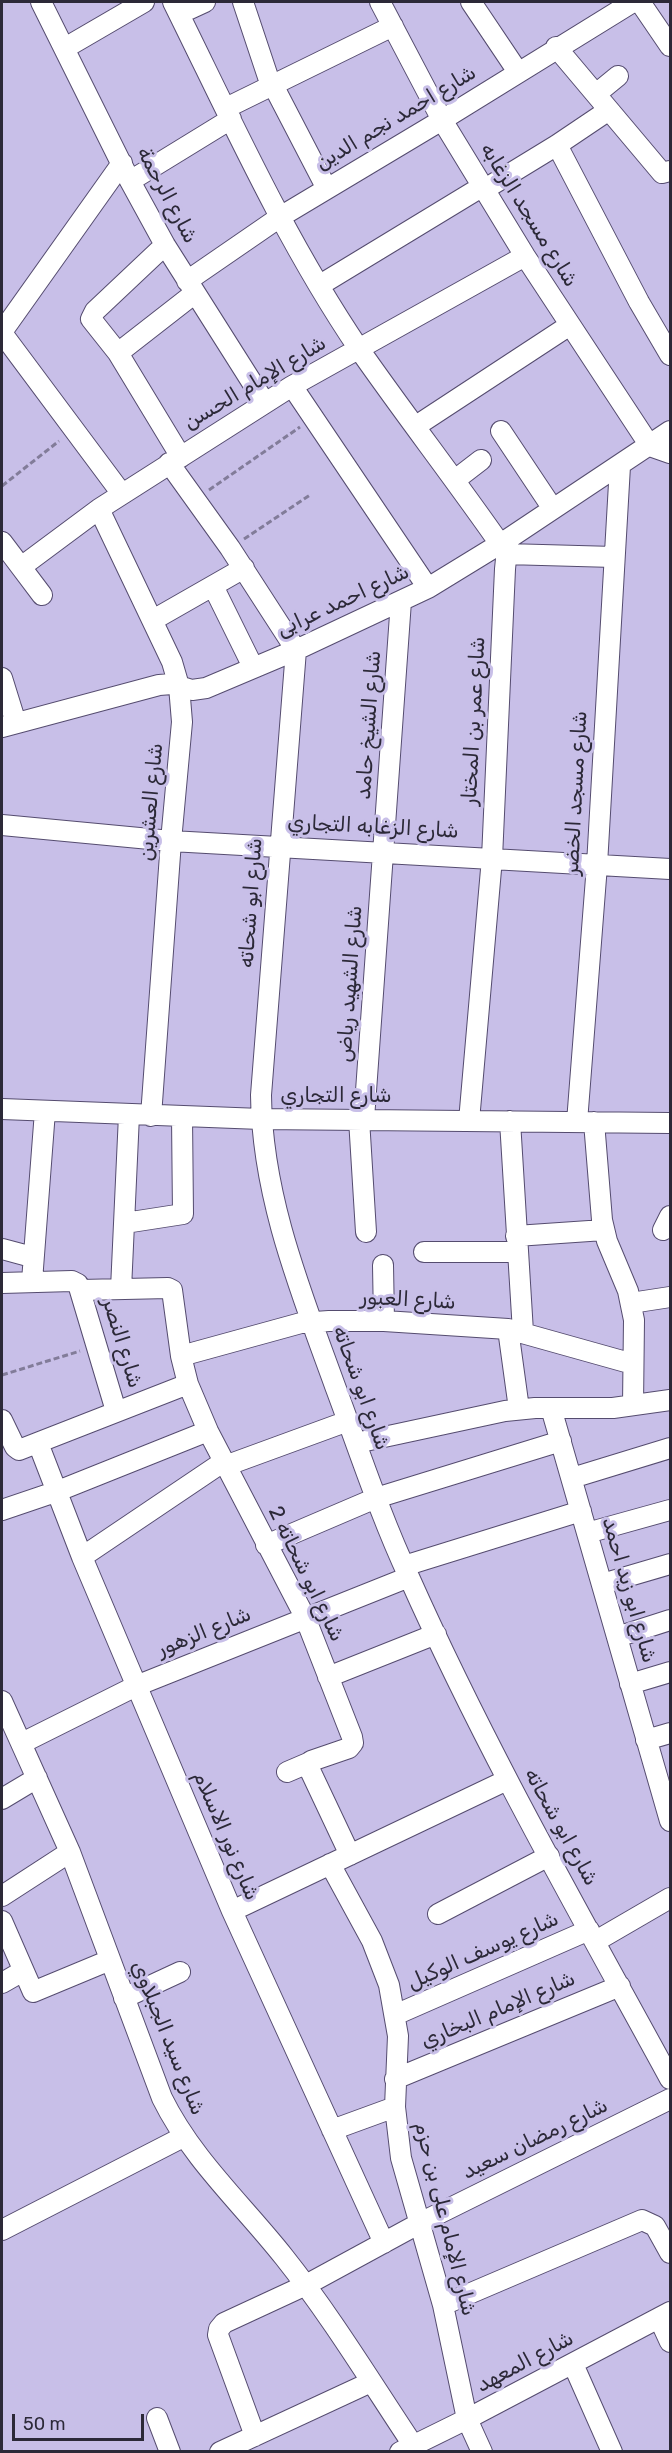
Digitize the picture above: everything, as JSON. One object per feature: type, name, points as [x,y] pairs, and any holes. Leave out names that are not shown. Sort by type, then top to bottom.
[{"type":"street","name":"شارع الرحمة","points":[[41,2],[130,181],[165,245],[265,403]]},
{"type":"street","points":[[65,48],[144,2]]},
{"type":"street","points":[[201,2],[176,8],[280,217],[359,348],[455,480],[505,546],[614,557]]},
{"type":"street","points":[[243,2],[272,85],[327,189]]},
{"type":"street","name":"شارع مسجد الزغابه","points":[[380,2],[442,120],[525,256],[650,446]]},
{"type":"street","points":[[471,2],[518,72]]},
{"type":"street","points":[[632,2],[670,46]]},
{"type":"street","name":"شارع احمد نجم الدين","points":[[118,352],[191,287],[280,217],[632,2]]},
{"type":"street","points":[[130,181],[272,85],[393,26]]},
{"type":"street","points":[[556,47],[662,173],[666,174],[670,171]]},
{"type":"street","points":[[320,285],[557,146],[603,102],[618,76]]},
{"type":"street","points":[[557,146],[643,309],[670,355]]},
{"type":"street","points":[[122,163],[2,333],[122,494]]},
{"type":"street","points":[[165,245],[92,314],[94,323],[118,352],[195,499],[244,568],[296,650]]},
{"type":"street","name":"شارع الإمام الحسن","points":[[21,567],[99,509],[292,386],[525,256]]},
{"type":"street","points":[[416,426],[570,325]]},
{"type":"street","points":[[292,386],[428,588]]},
{"type":"street","points":[[501,431],[553,509]]},
{"type":"street","name":"شارع احمد عرابى","points":[[9,725],[159,685],[199,690],[296,650],[428,588],[505,546],[553,509],[670,431]]},
{"type":"street","points":[[650,446],[670,453]]},
{"type":"street","points":[[455,480],[481,460]]},
{"type":"street","name":"شارع مسجد الخضر","points":[[620,466],[585,1122],[604,1230],[631,1304],[634,1320],[633,1405]]},
{"type":"street","name":"شارع العشرين","points":[[99,509],[172,662],[179,686],[182,722],[151,1116]]},
{"type":"street","points":[[2,542],[42,595]]},
{"type":"street","name":"شارع عمر بن المختار","points":[[470,1121],[492,858],[505,546]]},
{"type":"street","points":[[153,620],[244,568]]},
{"type":"street","points":[[213,586],[253,667]]},
{"type":"street","name":"شارع الشيخ حامد","points":[[384,853],[401,601]]},
{"type":"street","name":"شارع ابو شحاته","points":[[296,650],[261,1095],[261,1119],[269,1182],[276,1213],[311,1322],[406,1572],[507,1780],[670,2079]]},
{"type":"street","points":[[2,678],[9,725]]},
{"type":"street","name":"شارع الزغابه التجاري","points":[[2,825],[171,841],[670,869]]},
{"type":"street","name":"شارع الشهيد رياض","points":[[366,1232],[362,1119],[384,853]]},
{"type":"street","name":"شارع التجاري","points":[[2,1109],[261,1119],[670,1123]]},
{"type":"street","points":[[32,1281],[32,1257],[45,1110]]},
{"type":"street","points":[[2,1283],[72,1281],[81,1290],[122,1289],[129,1115]]},
{"type":"street","points":[[124,1223],[183,1214],[182,1117]]},
{"type":"street","points":[[510,1121],[517,1244],[515,1331],[519,1409]]},
{"type":"street","points":[[424,1252],[517,1244],[604,1230]]},
{"type":"street","points":[[2,1249],[32,1257]]},
{"type":"street","points":[[383,1266],[384,1321]]},
{"type":"street","name":"شارع ابو شحاته 2","points":[[122,1289],[168,1288],[172,1290],[181,1356],[188,1384],[207,1431],[305,1617],[353,1743],[349,1748],[308,1763]]},
{"type":"street","name":"شارع النصر","points":[[81,1290],[117,1410]]},
{"type":"street","points":[[631,1304],[670,1297]]},
{"type":"street","name":"شارع العبور","points":[[181,1356],[311,1322],[384,1321],[515,1331],[633,1364]]},
{"type":"street","points":[[2,1420],[17,1449],[22,1449],[188,1384]]},
{"type":"street","points":[[356,1443],[519,1409],[592,1409],[670,1400]]},
{"type":"street","name":"شارع ابو زيد احمد","points":[[551,1408],[646,1740],[666,1789],[670,1821]]},
{"type":"street","points":[[82,1557],[224,1464],[348,1421]]},
{"type":"street","points":[[2,1510],[58,1491],[207,1431]]},
{"type":"street","points":[[266,1545],[376,1498],[561,1441]]},
{"type":"street","name":"شارع نور الاسلام","points":[[38,1443],[82,1557],[232,1911],[384,2243]]},
{"type":"street","points":[[572,1478],[670,1448]]},
{"type":"street","points":[[587,1533],[670,1510]]},
{"type":"street","name":"شارع الزهور","points":[[22,1743],[136,1686],[305,1617],[406,1572],[581,1511]]},
{"type":"street","points":[[602,1584],[670,1564]]},
{"type":"street","points":[[617,1637],[670,1620]]},
{"type":"street","points":[[328,1677],[436,1634]]},
{"type":"street","points":[[630,1684],[670,1672]]},
{"type":"street","name":"شارع سيد الجبلاوي","points":[[2,1701],[70,1852],[162,2098],[183,2137],[306,2285],[370,2382],[407,2448]]},
{"type":"street","points":[[646,1740],[670,1733]]},
{"type":"street","points":[[287,1772],[308,1763],[350,1855]]},
{"type":"street","points":[[2,1799],[37,1778]]},
{"type":"street","points":[[232,1911],[507,1780]]},
{"type":"street","points":[[2,1896],[70,1852]]},
{"type":"street","points":[[438,1914],[549,1856]]},
{"type":"street","name":"شارع الإمام على بن حزم","points":[[330,1864],[378,1955],[388,1984],[395,2015],[398,2047],[395,2107],[401,2158],[443,2305],[467,2419],[482,2451]]},
{"type":"street","name":"شارع يوسف الوكيل","points":[[395,2015],[593,1935],[670,1898]]},
{"type":"street","points":[[2,1921],[34,1992],[110,1960]]},
{"type":"street","points":[[2,1983],[23,1971]]},
{"type":"street","points":[[124,1998],[180,1972]]},
{"type":"street","name":"شارع الإمام البخاري","points":[[396,2079],[620,1986]]},
{"type":"street","name":"شارع رمضان سعيد","points":[[255,2436],[218,2335],[219,2328],[224,2323],[306,2285],[420,2223],[670,2098]]},
{"type":"street","points":[[332,2130],[395,2107]]},
{"type":"street","points":[[2,2230],[183,2137]]},
{"type":"street","points":[[443,2305],[642,2220],[655,2226],[670,2253]]},
{"type":"street","points":[[665,2315],[670,2342]]},
{"type":"street","name":"شارع المعهد","points":[[407,2448],[665,2315]]},
{"type":"street","points":[[573,2364],[612,2451]]},
{"type":"street","points":[[220,2451],[370,2382]]},
{"type":"street","points":[[157,2418],[170,2451]]},
{"type":"path","points":[[195,499],[314,418]]},
{"type":"path","points":[[2,486],[74,429]]},
{"type":"path","points":[[230,548],[310,495]]},
{"type":"path","points":[[2,1375],[98,1346]]}]
